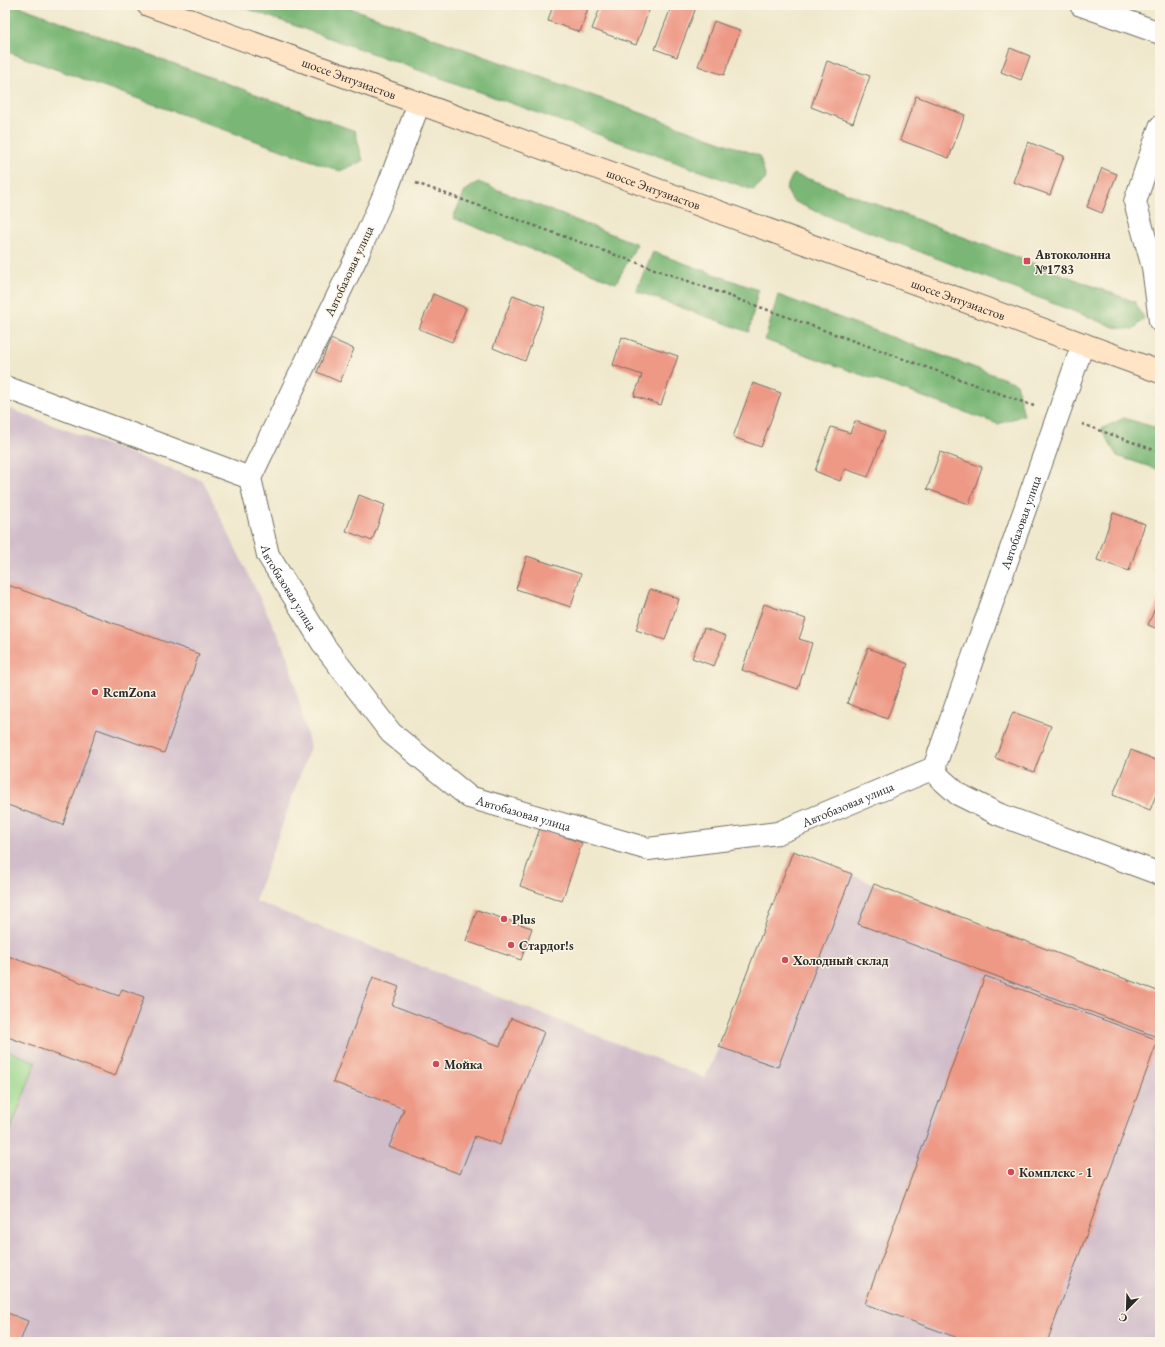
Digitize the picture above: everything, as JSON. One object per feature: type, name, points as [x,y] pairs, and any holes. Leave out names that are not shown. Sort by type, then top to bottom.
[{"type":"main road","name":"шоссе Энтузиастов","points":[[148,5],[1160,372]]},
{"type":"street","points":[[1080,5],[1160,33]]},
{"type":"street","name":"Автобазовая улица","points":[[418,103],[393,175],[354,263],[250,478],[268,555],[324,647],[391,733],[469,797],[648,849],[778,833],[934,768],[1083,344]]},
{"type":"street","points":[[1160,127],[1135,202],[1153,267],[1160,321]]},
{"type":"street","points":[[5,386],[250,478]]},
{"type":"street","points":[[934,768],[940,778],[958,794],[998,814],[1160,874]]},
{"type":"path","points":[[393,175],[1160,452]]},
{"type":"shaded area","points":[[5,407],[203,481],[288,656],[310,747],[255,901],[705,1078],[719,1047],[793,851],[874,884],[1160,993],[1160,1342],[5,1342]]},
{"type":"green space","points":[[5,5],[16,5],[355,131],[363,161],[340,171],[5,51]]},
{"type":"green space","points":[[237,5],[342,5],[760,156],[766,179],[753,190]]},
{"type":"green space","points":[[793,174],[818,182],[1135,302],[1144,318],[1133,330],[1114,327],[820,213],[793,201],[786,189]]},
{"type":"green space","points":[[478,182],[637,244],[616,283],[453,218],[465,191]]},
{"type":"green space","points":[[653,252],[758,290],[749,332],[636,291]]},
{"type":"green space","points":[[778,295],[1016,383],[1024,415],[998,424],[765,340]]},
{"type":"green space","points":[[1124,418],[1160,429],[1160,470],[1117,456],[1101,429]]},
{"type":"green space","points":[[5,1050],[36,1062],[5,1145]]},
{"type":"building","points":[[553,5],[589,5],[580,32],[548,21]]},
{"type":"building","points":[[601,5],[651,5],[636,45],[592,29]]},
{"type":"building","points":[[672,5],[697,5],[677,57],[655,49]]},
{"type":"building","points":[[714,21],[740,31],[724,75],[698,66]]},
{"type":"building","points":[[1010,48],[1030,56],[1021,80],[1001,72]]},
{"type":"building","points":[[827,61],[870,76],[853,123],[811,107]]},
{"type":"building","points":[[916,96],[965,115],[949,158],[900,140]]},
{"type":"building","points":[[1028,142],[1064,156],[1050,195],[1013,182]]},
{"type":"building","points":[[1102,168],[1117,174],[1102,213],[1087,207]]},
{"type":"building","points":[[433,294],[466,308],[452,342],[419,329]]},
{"type":"building","points":[[513,295],[545,307],[525,361],[493,348]]},
{"type":"building","points":[[622,337],[678,356],[661,405],[634,396],[642,375],[613,365]]},
{"type":"building","points":[[331,339],[354,349],[340,382],[317,372]]},
{"type":"building","points":[[753,383],[781,393],[761,447],[733,437]]},
{"type":"building","points":[[855,421],[885,432],[868,477],[845,469],[840,481],[815,471],[831,427],[850,433]]},
{"type":"building","points":[[940,452],[982,467],[969,504],[927,489]]},
{"type":"building","points":[[359,495],[385,505],[372,541],[346,531]]},
{"type":"building","points":[[1113,513],[1145,524],[1129,571],[1097,560]]},
{"type":"building","points":[[527,556],[581,574],[571,607],[516,589]]},
{"type":"building","name":"RemZona","points":[[5,584],[199,654],[164,753],[97,729],[63,825],[5,804]]},
{"type":"building","points":[[650,589],[679,599],[665,640],[636,630]]},
{"type":"building","points":[[1160,596],[1160,630],[1148,625]]},
{"type":"building","points":[[764,604],[806,619],[799,639],[812,643],[798,689],[742,670]]},
{"type":"building","points":[[704,628],[726,636],[714,666],[692,658]]},
{"type":"building","points":[[868,648],[908,664],[887,719],[847,703]]},
{"type":"building","points":[[1013,712],[1051,726],[1034,772],[995,758]]},
{"type":"building","points":[[1131,750],[1160,762],[1160,785],[1150,810],[1113,795]]},
{"type":"building","points":[[540,828],[582,843],[562,901],[520,886]]},
{"type":"building","name":"Холодный склад","points":[[793,851],[852,874],[778,1067],[719,1047]]},
{"type":"building","points":[[874,884],[1160,992],[1160,1038],[858,924]]},
{"type":"building","points":[[477,910],[532,928],[521,960],[466,941]]},
{"type":"building","points":[[5,955],[119,996],[122,989],[144,997],[115,1076],[5,1036]]},
{"type":"building","name":"Комплекс - 1","points":[[985,976],[1158,1040],[1047,1342],[969,1342],[865,1304]]},
{"type":"building","name":"Мойка","points":[[373,977],[399,987],[392,1005],[500,1046],[511,1018],[544,1032],[500,1145],[475,1136],[460,1174],[389,1147],[404,1109],[333,1082]]},
{"type":"building","points":[[5,1312],[28,1321],[20,1342],[5,1342]]},
{"type":"place","name":"Автоколонна №1783","points":[[1027,261]]},
{"type":"place","name":"RemZona","points":[[95,692]]},
{"type":"place","name":"Plus","points":[[504,919]]},
{"type":"place","name":"Стардог!s","points":[[511,945]]},
{"type":"place","name":"Холодный склад","points":[[785,960]]},
{"type":"place","name":"Мойка","points":[[436,1064]]},
{"type":"place","name":"Комплекс - 1","points":[[1011,1172]]}]
